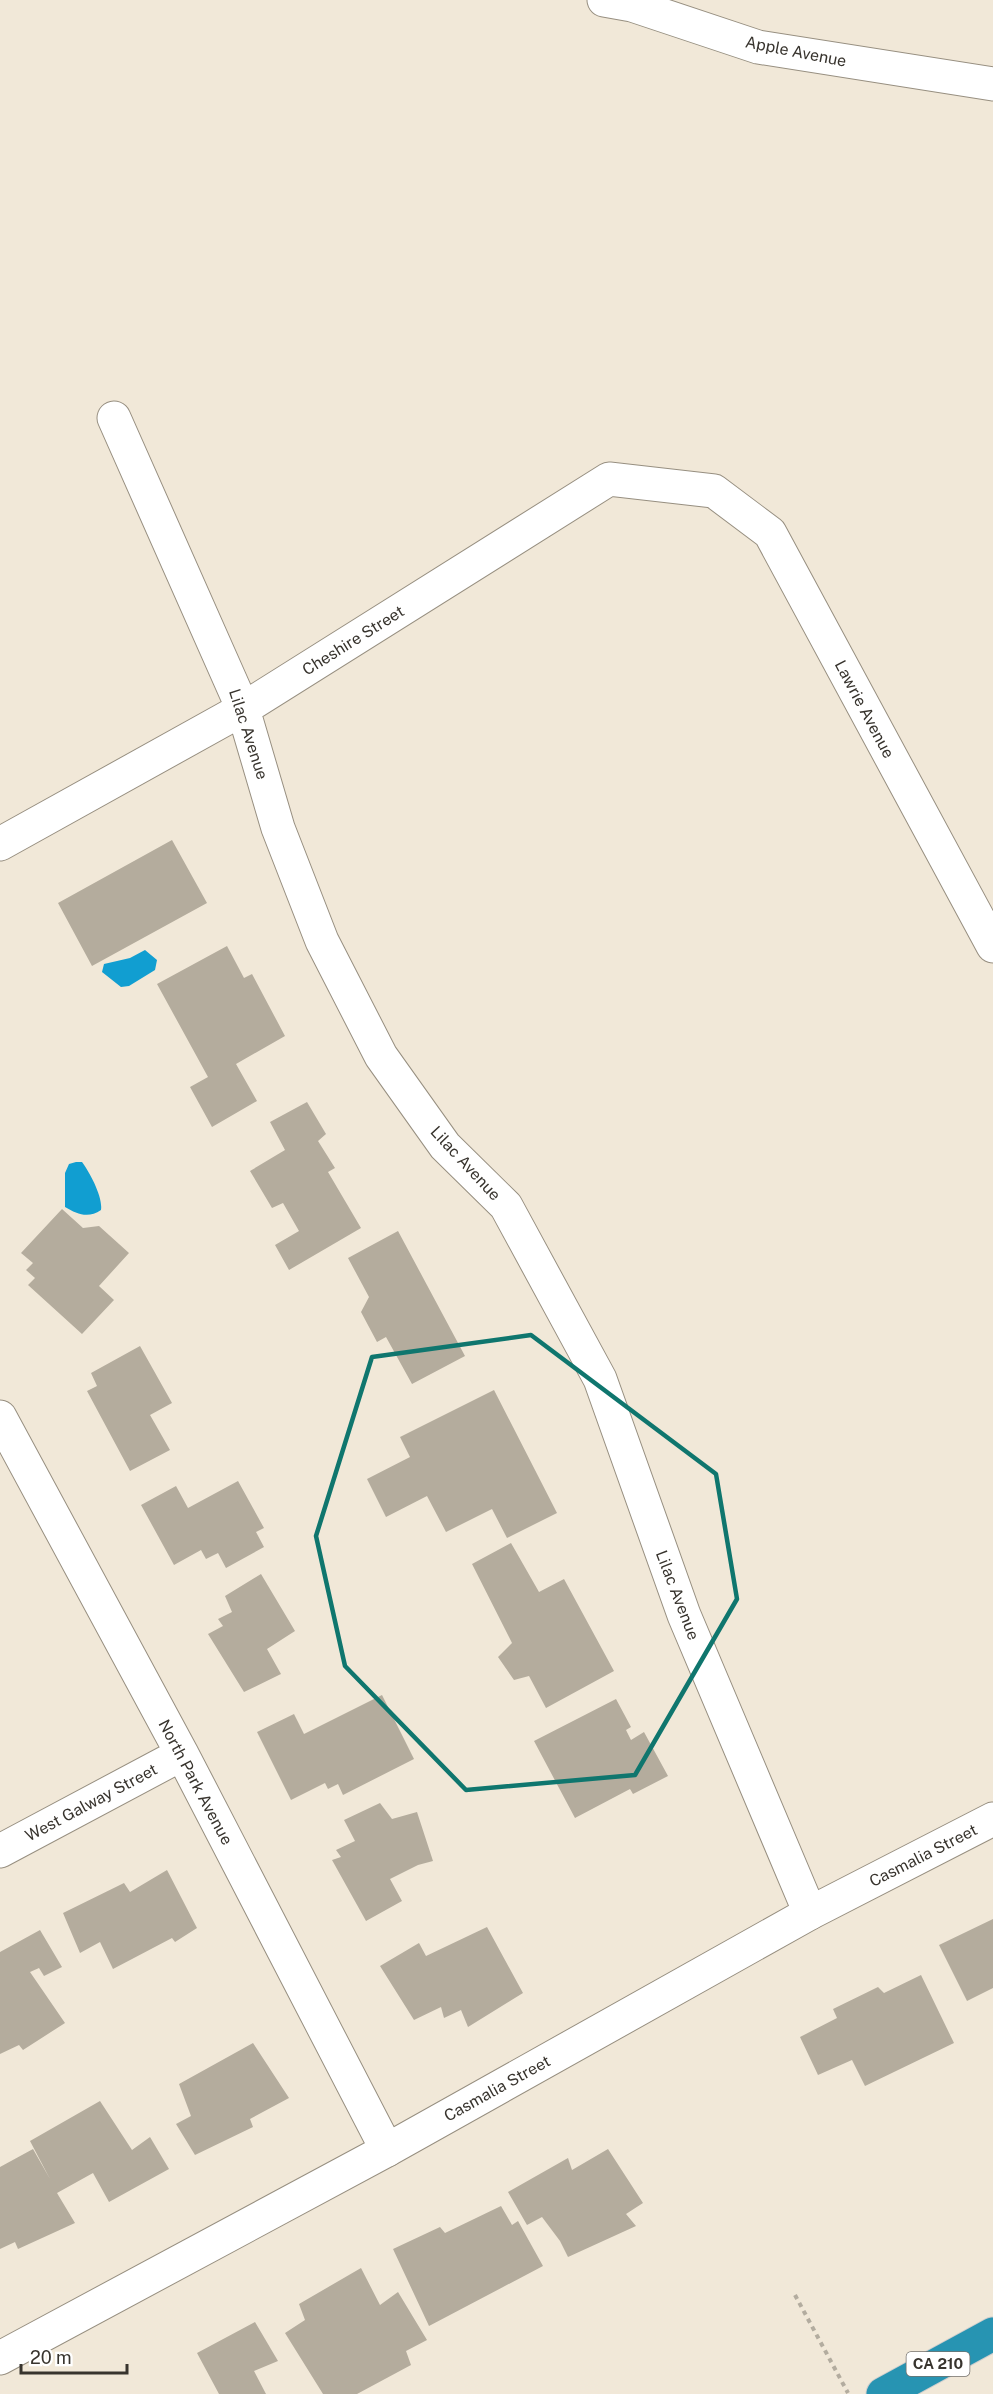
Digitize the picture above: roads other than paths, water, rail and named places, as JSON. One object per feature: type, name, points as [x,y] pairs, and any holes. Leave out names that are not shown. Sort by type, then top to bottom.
[{"type":"highway","name":"CA 210","points":[[883,2394],[993,2334]]},
{"type":"street","name":"Apple Avenue","points":[[604,0],[632,5],[758,47],[993,84]]},
{"type":"street","name":"Lilac Avenue","points":[[114,418],[243,709],[278,828],[322,941],[381,1056],[445,1146],[506,1206],[600,1379],[684,1615],[810,1913]]},
{"type":"street","name":"Cheshire Street","points":[[0,844],[243,709],[609,479],[714,491]]},
{"type":"street","name":"Lawrie Avenue","points":[[714,491],[770,533],[993,946]]},
{"type":"street","name":"North Park Avenue","points":[[0,1417],[182,1754],[387,2150]]},
{"type":"street","name":"West Galway Street","points":[[0,1851],[182,1754]]},
{"type":"street","name":"Casmalia Street","points":[[0,2358],[387,2150],[810,1913],[993,1819]]},
{"type":"water","points":[[145,950],[157,960],[155,970],[129,986],[121,987],[102,972],[104,964],[130,958]]},
{"type":"water","points":[[82,1162],[98,1192],[101,1210],[96,1213],[83,1214],[65,1207],[65,1173],[69,1164]]}]
